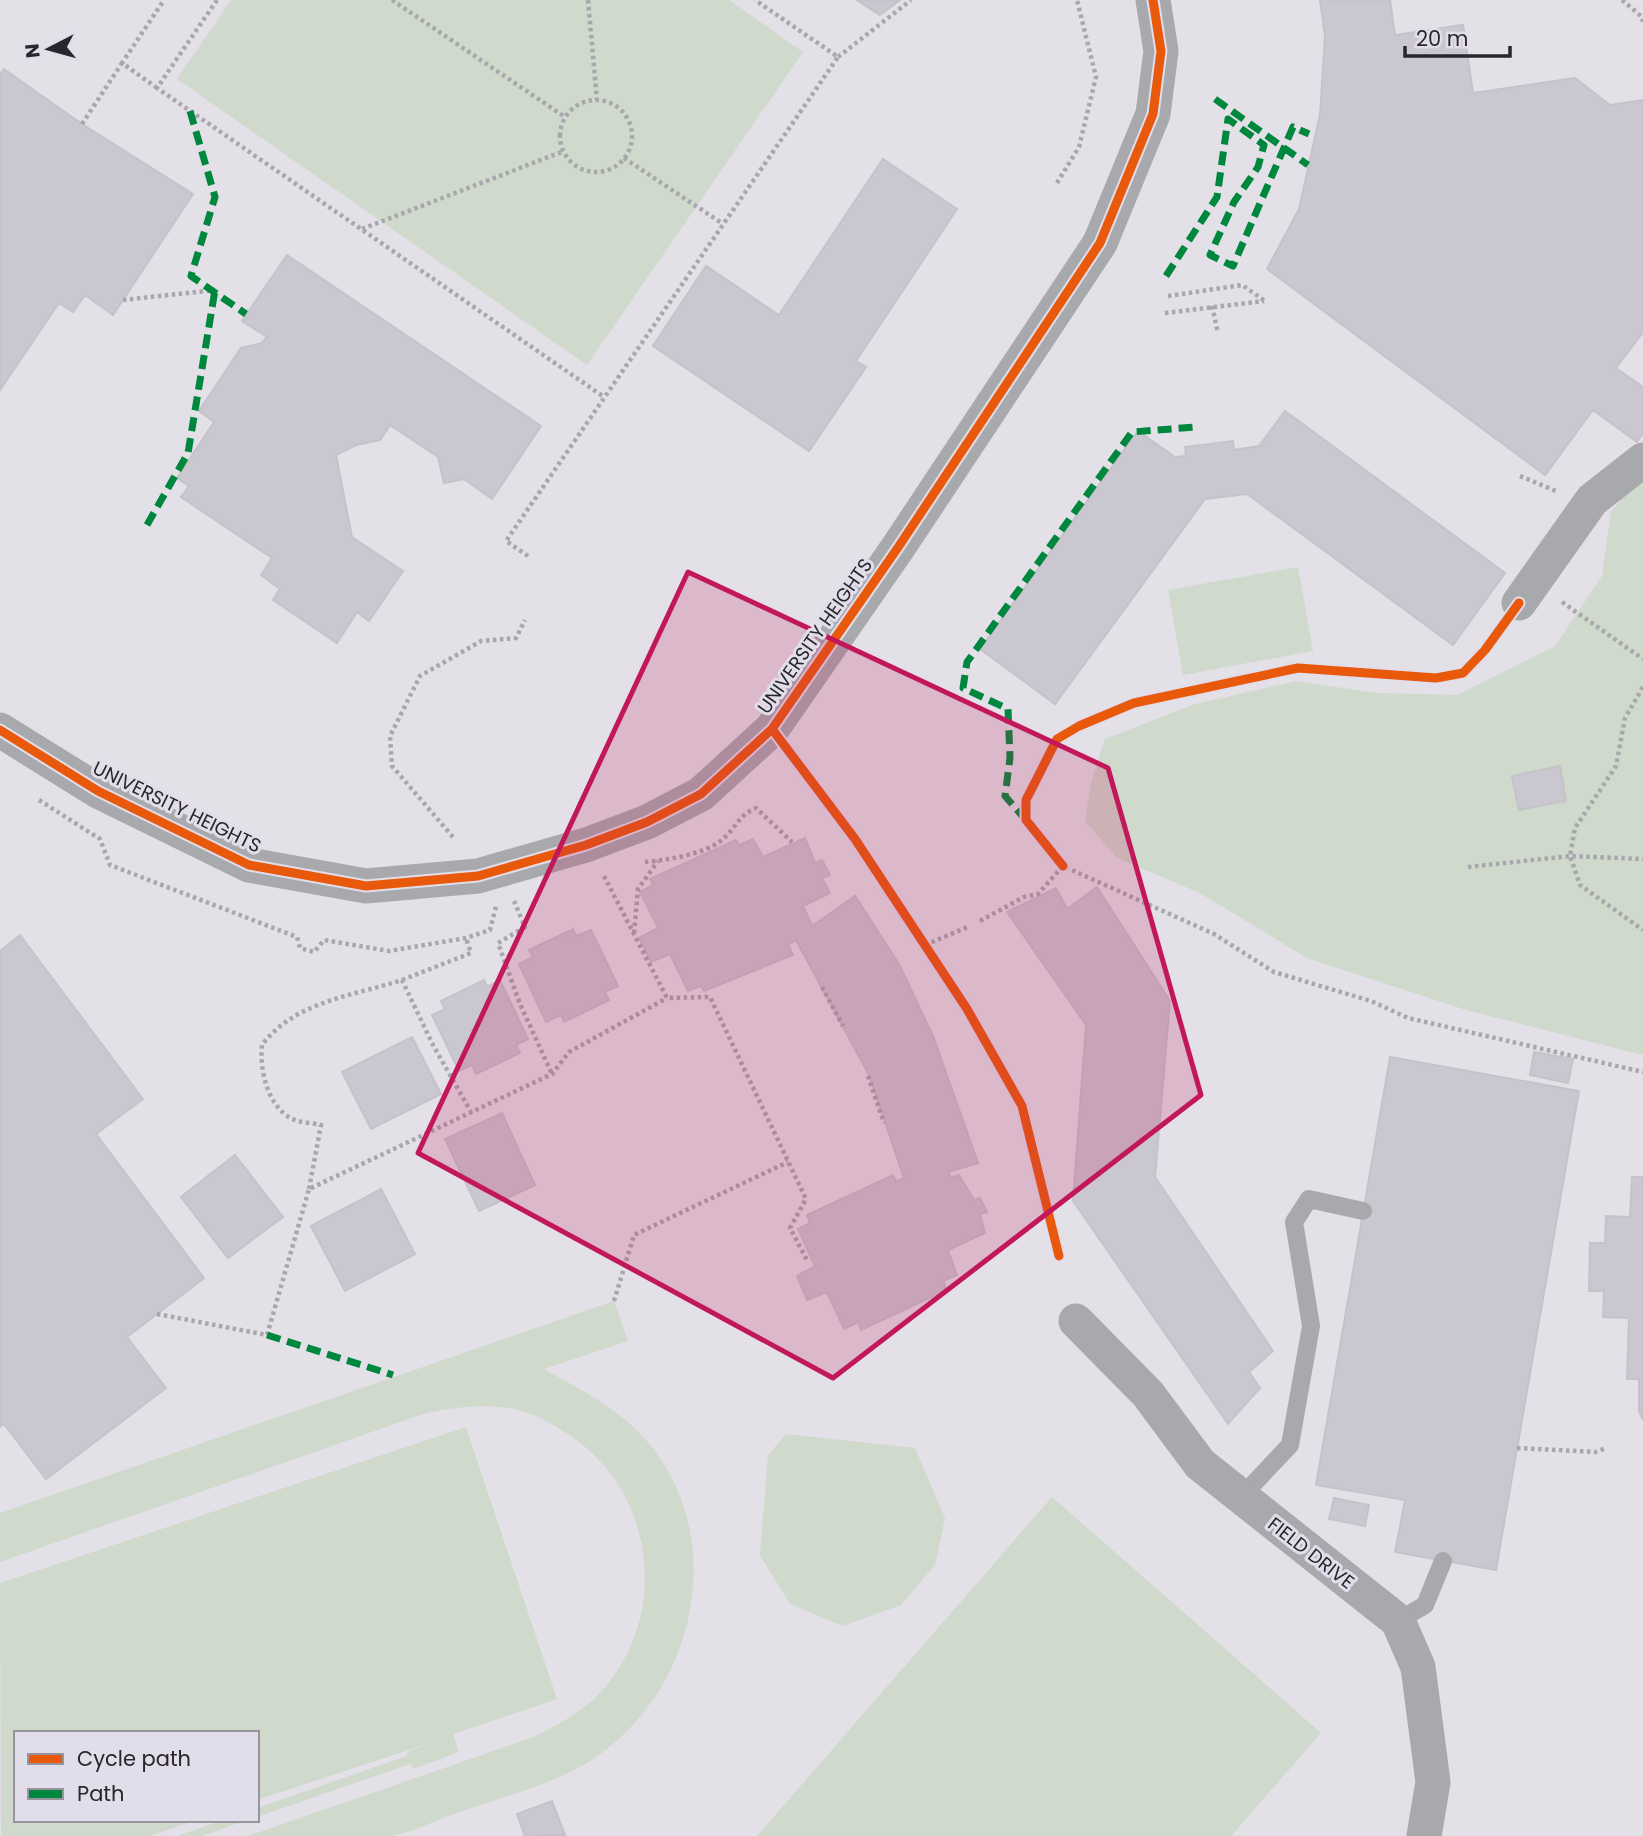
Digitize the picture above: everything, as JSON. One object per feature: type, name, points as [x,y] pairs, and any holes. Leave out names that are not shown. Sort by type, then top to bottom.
[{"type":"street","name":"UNIVERSITY HEIGHTS","points":[[0,730],[98,791],[249,865],[366,886],[478,876],[586,845],[647,822],[701,794],[772,729],[899,546],[1100,243],[1153,114],[1161,51],[1153,0]]},
{"type":"street","points":[[1528,593],[1592,500],[1643,460]]},
{"type":"street","name":"FIELD DRIVE","points":[[1076,1321],[1148,1394],[1200,1464],[1398,1620],[1418,1667],[1433,1782],[1424,1836]]},
{"type":"lane","points":[[1241,1497],[1290,1445],[1311,1326],[1294,1222],[1309,1199],[1363,1211]]},
{"type":"lane","points":[[1398,1620],[1425,1605],[1443,1561]]},
{"type":"path","points":[[82,124],[164,0]]},
{"type":"path","points":[[157,88],[217,0]]},
{"type":"path","points":[[392,0],[565,117]]},
{"type":"path","points":[[588,0],[597,100]]},
{"type":"path","points":[[755,0],[838,57]]},
{"type":"path","points":[[527,556],[506,541],[838,57],[911,0]]},
{"type":"path","points":[[1057,183],[1079,147],[1096,77],[1077,0]]},
{"type":"path","points":[[1622,0],[1642,17],[1643,22]]},
{"type":"path","points":[[122,64],[604,397]]},
{"type":"path","points":[[597,100],[609,102],[626,116],[632,137],[624,158],[615,166],[592,172],[570,161],[564,151],[561,128],[565,117],[579,104],[597,100]]},
{"type":"path","points":[[362,230],[564,151]]},
{"type":"path","points":[[624,158],[723,224]]},
{"type":"path","points":[[1165,313],[1265,301],[1242,285],[1168,296]]},
{"type":"path","points":[[123,300],[215,290]]},
{"type":"path","points":[[1212,306],[1218,333]]},
{"type":"path","points":[[1528,593],[1643,659]]},
{"type":"path","points":[[453,837],[392,766],[390,736],[420,676],[481,641],[516,638],[525,620]]},
{"type":"path","points":[[1643,687],[1625,718],[1616,766],[1575,828],[1570,856],[1580,885],[1643,930]]},
{"type":"path","points":[[772,729],[855,839],[967,1009],[1023,1105],[1059,1256]]},
{"type":"path","points":[[634,934],[638,889],[658,861],[681,858],[723,839],[742,814],[756,808],[792,842]]},
{"type":"path","points":[[586,845],[667,998]]},
{"type":"path","points":[[1468,867],[1570,856],[1643,859]]},
{"type":"path","points":[[1056,857],[1063,866],[1214,934],[1274,972],[1371,1001],[1408,1018],[1643,1072]]},
{"type":"path","points":[[980,920],[1024,897],[1038,894],[1063,866]]},
{"type":"path","points":[[512,895],[525,927],[498,943],[520,1004],[552,1074]]},
{"type":"path","points":[[925,945],[970,926]]},
{"type":"path","points":[[157,1314],[267,1335],[309,1189],[321,1125],[296,1121],[278,1108],[262,1075],[262,1045],[284,1020],[295,1015],[329,1001],[402,980],[471,953],[466,938]]},
{"type":"path","points":[[402,980],[433,1045],[471,1112]]},
{"type":"path","points":[[822,987],[843,1026]]},
{"type":"path","points":[[309,1189],[552,1074],[569,1052],[667,998],[710,997],[806,1199],[790,1228],[808,1262]]},
{"type":"path","points":[[869,1076],[884,1123]]},
{"type":"path","points":[[614,1301],[634,1235],[788,1162]]},
{"type":"path","points":[[1517,1448],[1596,1452],[1606,1448]]},
{"type":"highlighted area","points":[[688,572],[1108,768],[1201,1095],[833,1378],[418,1153]]},
{"type":"shaded area","points":[[231,0],[729,0],[803,52],[587,365],[177,79]]},
{"type":"shaded area","points":[[1643,478],[1643,1055],[1466,1010],[1307,958],[1200,893],[1117,858],[1085,821],[1091,782],[1105,739],[1195,704],[1296,681],[1376,693],[1458,695],[1555,646],[1602,576],[1611,512],[1636,481]]},
{"type":"shaded area","points":[[1298,567],[1313,651],[1183,675],[1168,590]]},
{"type":"shaded area","points":[[614,1301],[628,1341],[544,1369],[615,1411],[651,1446],[675,1485],[689,1528],[694,1572],[689,1616],[675,1659],[654,1698],[625,1733],[590,1761],[559,1777],[392,1836],[248,1836],[534,1737],[586,1706],[618,1669],[635,1635],[644,1598],[644,1560],[636,1523],[621,1489],[597,1458],[561,1429],[531,1414],[482,1406],[423,1414],[0,1562],[0,1513]]},
{"type":"shaded area","points":[[466,1427],[557,1699],[453,1734],[459,1752],[413,1769],[410,1764],[259,1816],[259,1807],[407,1756],[407,1752],[436,1741],[259,1799],[259,1731],[14,1731],[14,1822],[191,1822],[150,1836],[1,1836],[0,1583]]},
{"type":"shaded area","points":[[786,1434],[915,1448],[945,1518],[935,1565],[901,1605],[843,1626],[790,1604],[760,1555],[768,1455]]},
{"type":"shaded area","points":[[1052,1497],[1321,1733],[1231,1836],[757,1836]]},
{"type":"shaded area","points":[[217,1822],[241,1822],[202,1836],[177,1836]]},
{"type":"building","points":[[857,0],[900,0],[880,15]]},
{"type":"building","points":[[1320,0],[1390,0],[1395,35],[1463,25],[1473,93],[1575,78],[1610,105],[1643,100],[1643,332],[1616,368],[1643,387],[1643,433],[1637,442],[1593,410],[1545,475],[1267,269],[1299,209],[1320,114],[1325,36]]},
{"type":"building","points":[[4,69],[82,124],[193,194],[113,315],[85,295],[73,312],[59,303],[0,390],[0,75]]},
{"type":"building","points":[[883,159],[957,209],[856,361],[866,367],[809,451],[653,346],[706,266],[779,315]]},
{"type":"building","points":[[287,255],[541,426],[492,499],[464,479],[444,483],[438,457],[390,425],[380,440],[356,445],[336,455],[352,537],[403,571],[369,621],[357,612],[337,643],[273,600],[280,589],[261,575],[272,558],[181,497],[189,486],[177,478],[214,422],[199,411],[241,348],[262,343],[267,337],[242,321]]},
{"type":"building","points":[[1285,411],[1505,573],[1453,645],[1247,494],[1205,499],[1055,704],[980,649],[1138,431],[1175,457],[1186,456],[1185,447],[1233,441],[1234,450],[1259,446]]},
{"type":"building","points":[[1560,766],[1566,801],[1519,810],[1512,776]]},
{"type":"building","points":[[805,838],[815,863],[822,860],[830,875],[822,878],[830,893],[803,906],[812,926],[855,896],[899,964],[933,1036],[978,1163],[948,1172],[951,1178],[959,1175],[974,1200],[980,1198],[987,1212],[980,1214],[985,1233],[948,1250],[957,1275],[943,1281],[947,1290],[861,1330],[858,1322],[844,1329],[827,1292],[807,1300],[797,1276],[815,1266],[798,1229],[810,1223],[807,1215],[893,1175],[896,1182],[904,1178],[869,1075],[796,940],[788,945],[793,955],[704,991],[701,986],[688,991],[670,954],[651,962],[639,938],[658,928],[640,892],[653,885],[650,879],[736,840],[739,845],[753,839],[763,857]]},
{"type":"building","points":[[1097,887],[1170,1001],[1155,1177],[1273,1351],[1249,1372],[1260,1388],[1228,1424],[1073,1201],[1086,1025],[1007,912],[1056,888],[1067,909]]},
{"type":"building","points":[[573,929],[576,936],[591,930],[618,986],[605,992],[609,1000],[564,1022],[561,1015],[546,1022],[519,964],[533,957],[529,950]]},
{"type":"building","points":[[20,935],[143,1099],[96,1134],[204,1278],[127,1337],[166,1388],[46,1479],[4,1424],[0,1427],[0,951]]},
{"type":"building","points":[[484,980],[487,987],[500,980],[528,1039],[516,1045],[520,1053],[476,1074],[472,1065],[459,1071],[432,1015],[445,1009],[441,1001]]},
{"type":"building","points":[[412,1037],[441,1094],[371,1129],[342,1072]]},
{"type":"building","points":[[1534,1052],[1573,1059],[1568,1083],[1530,1075]]},
{"type":"building","points":[[1390,1057],[1579,1091],[1496,1570],[1395,1552],[1405,1500],[1316,1485]]},
{"type":"building","points":[[502,1113],[535,1185],[479,1211],[445,1139]]},
{"type":"building","points":[[235,1155],[283,1217],[228,1258],[181,1197]]},
{"type":"building","points":[[1632,1177],[1643,1177],[1643,1420],[1639,1411],[1639,1379],[1627,1379],[1629,1318],[1603,1317],[1604,1291],[1589,1291],[1590,1243],[1605,1243],[1606,1216],[1630,1217]]},
{"type":"building","points":[[381,1189],[415,1254],[345,1291],[311,1226]]},
{"type":"building","points":[[1334,1498],[1369,1505],[1365,1526],[1329,1519]]},
{"type":"building","points":[[552,1801],[565,1835],[525,1836],[517,1814]]},
{"type":"marked path","points":[[1215,99],[1308,165]]},
{"type":"marked path","points":[[190,111],[215,197],[191,276],[246,314]]},
{"type":"marked path","points":[[1166,276],[1217,197],[1228,119],[1264,145],[1258,167],[1234,202],[1210,255],[1233,266],[1293,127],[1309,134]]},
{"type":"marked path","points":[[147,525],[188,453],[215,290]]},
{"type":"marked path","points":[[1026,820],[1005,796],[1010,758],[1008,709],[963,688],[967,662],[1132,432],[1196,427]]},
{"type":"marked path","points":[[267,1335],[393,1375]]},
{"type":"cycle path","points":[[0,730],[98,791],[249,865],[366,886],[478,876],[586,845],[647,822],[701,794],[772,729],[899,546],[1100,243],[1153,114],[1161,51],[1153,0]]},
{"type":"cycle path","points":[[1063,866],[1026,820],[1026,800],[1057,739],[1079,726],[1134,703],[1298,668],[1436,678],[1463,673],[1485,650],[1519,603]]},
{"type":"cycle path","points":[[772,729],[855,839],[967,1009],[1022,1106],[1059,1256]]}]
